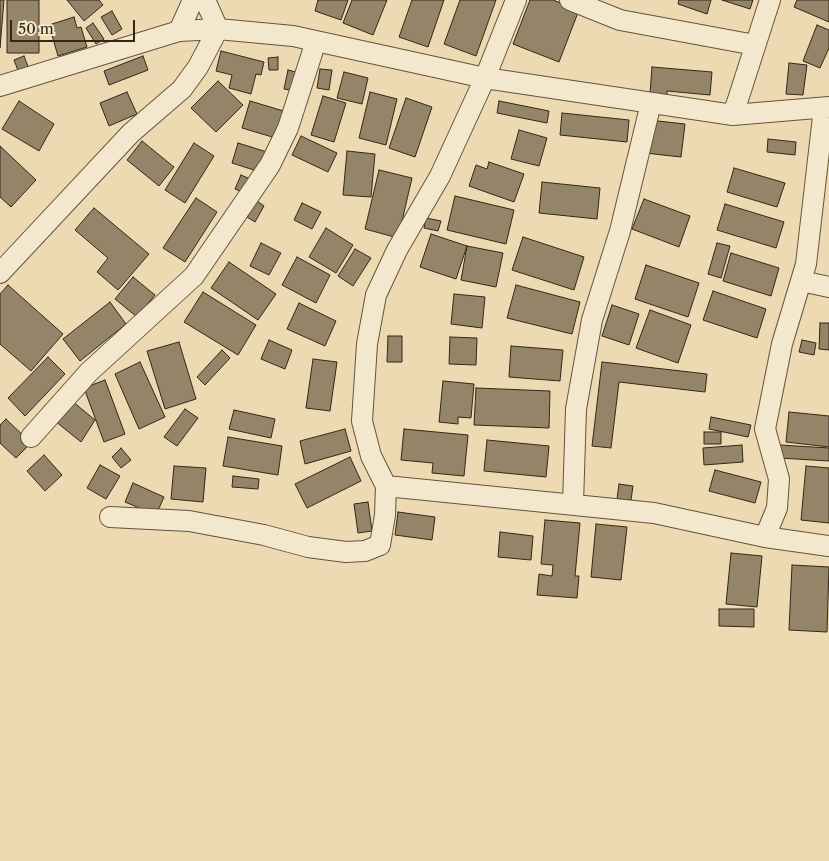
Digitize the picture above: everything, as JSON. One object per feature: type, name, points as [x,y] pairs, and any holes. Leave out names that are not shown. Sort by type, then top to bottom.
[{"type":"street","points":[[179,30],[193,0]]},
{"type":"street","points":[[205,0],[218,29]]},
{"type":"street","points":[[110,517],[189,521],[264,535],[308,547],[346,552],[365,551],[380,545],[385,515],[386,486],[372,456],[362,421],[367,344],[376,295],[397,250],[440,176],[485,78],[516,0]]},
{"type":"street","points":[[570,0],[620,20],[755,45]]},
{"type":"street","points":[[733,115],[770,0]]},
{"type":"street","points":[[0,273],[131,134],[182,89],[198,67],[218,29]]},
{"type":"street","points":[[0,86],[179,30],[218,29],[316,41],[485,78],[733,115],[827,108],[806,264],[782,344],[765,429],[779,479],[777,508],[765,537]]},
{"type":"street","points":[[31,436],[89,372],[194,276],[270,165],[288,128],[316,41]]},
{"type":"street","points":[[573,504],[576,409],[592,320],[620,231],[651,103]]},
{"type":"street","points":[[801,281],[829,287]]},
{"type":"street","points":[[386,486],[654,512],[765,537],[829,546]]},
{"type":"building","points":[[0,0],[4,0],[0,48]]},
{"type":"building","points":[[7,0],[39,0],[39,53],[7,53]]},
{"type":"building","points":[[67,0],[99,0],[103,5],[84,21]]},
{"type":"building","points":[[318,0],[348,0],[341,20],[315,11]]},
{"type":"building","points":[[352,0],[387,0],[373,35],[343,23]]},
{"type":"building","points":[[412,0],[444,0],[428,47],[399,37]]},
{"type":"building","points":[[460,0],[496,0],[476,56],[444,44]]},
{"type":"building","points":[[530,0],[553,0],[579,10],[559,62],[513,44]]},
{"type":"building","points":[[679,0],[711,0],[707,14],[678,4]]},
{"type":"building","points":[[722,0],[753,0],[750,9]]},
{"type":"building","points":[[797,0],[829,0],[829,22],[794,7]]},
{"type":"building","points":[[112,11],[122,29],[112,35],[101,17]]},
{"type":"building","points":[[74,17],[77,28],[81,27],[87,47],[58,56],[49,25]]},
{"type":"building","points":[[93,23],[104,39],[96,44],[86,28]]},
{"type":"building","points":[[817,25],[829,30],[829,48],[820,68],[803,61]]},
{"type":"building","points":[[221,51],[264,62],[261,75],[256,74],[251,94],[229,88],[232,75],[216,71]]},
{"type":"building","points":[[24,56],[29,69],[19,73],[14,60]]},
{"type":"building","points":[[143,56],[148,70],[109,85],[104,71]]},
{"type":"building","points":[[278,57],[278,70],[269,70],[268,58]]},
{"type":"building","points":[[789,63],[807,65],[803,95],[786,94]]},
{"type":"building","points":[[652,67],[712,72],[710,95],[667,91],[667,95],[650,93]]},
{"type":"building","points":[[320,69],[332,70],[329,90],[317,88]]},
{"type":"building","points":[[288,70],[300,73],[295,91],[284,89]]},
{"type":"building","points":[[344,72],[368,78],[362,104],[337,98]]},
{"type":"building","points":[[218,81],[243,105],[216,132],[191,108]]},
{"type":"building","points":[[127,92],[137,114],[109,126],[100,103]]},
{"type":"building","points":[[370,92],[397,99],[386,145],[359,138]]},
{"type":"building","points":[[323,96],[346,103],[334,142],[311,135]]},
{"type":"building","points":[[406,98],[432,107],[415,157],[389,148]]},
{"type":"building","points":[[19,101],[54,124],[39,151],[2,129]]},
{"type":"building","points":[[250,101],[287,112],[279,139],[242,128]]},
{"type":"building","points":[[499,101],[549,111],[547,123],[497,113]]},
{"type":"building","points":[[562,113],[629,120],[627,142],[560,135]]},
{"type":"building","points":[[649,120],[685,124],[681,157],[645,153]]},
{"type":"building","points":[[519,130],[547,138],[539,166],[511,159]]},
{"type":"building","points":[[301,136],[337,153],[328,172],[292,155]]},
{"type":"building","points":[[768,139],[796,142],[795,155],[767,152]]},
{"type":"building","points":[[142,141],[174,167],[159,186],[127,160]]},
{"type":"building","points":[[194,143],[214,156],[185,203],[165,190]]},
{"type":"building","points":[[238,143],[267,152],[260,172],[232,163]]},
{"type":"building","points":[[0,146],[36,180],[11,207],[0,197]]},
{"type":"building","points":[[347,151],[375,154],[371,197],[343,195]]},
{"type":"building","points":[[489,162],[524,174],[514,202],[469,186],[476,165],[487,169]]},
{"type":"building","points":[[734,168],[785,183],[777,207],[727,192]]},
{"type":"building","points":[[379,170],[412,178],[398,238],[365,229]]},
{"type":"building","points":[[241,175],[250,179],[245,193],[235,189]]},
{"type":"building","points":[[542,182],[600,188],[597,219],[539,213]]},
{"type":"building","points":[[455,196],[514,210],[506,244],[447,230]]},
{"type":"building","points":[[196,198],[217,212],[185,262],[163,248]]},
{"type":"building","points":[[644,199],[690,216],[679,247],[632,229]]},
{"type":"building","points":[[257,201],[264,206],[255,222],[247,217]]},
{"type":"building","points":[[302,203],[321,212],[312,229],[294,220]]},
{"type":"building","points":[[725,204],[784,222],[776,248],[717,230]]},
{"type":"building","points":[[94,208],[149,254],[118,290],[97,272],[108,258],[75,230]]},
{"type":"building","points":[[426,218],[441,221],[438,231],[424,228]]},
{"type":"building","points":[[326,228],[353,245],[336,273],[309,257]]},
{"type":"building","points":[[431,234],[467,246],[456,279],[420,267]]},
{"type":"building","points":[[523,237],[584,257],[574,290],[512,270]]},
{"type":"building","points":[[261,243],[281,253],[269,275],[250,266]]},
{"type":"building","points":[[717,243],[730,246],[721,278],[708,274]]},
{"type":"building","points":[[467,246],[503,253],[496,287],[461,280]]},
{"type":"building","points":[[355,249],[371,258],[353,286],[338,276]]},
{"type":"building","points":[[731,253],[779,268],[771,296],[723,281]]},
{"type":"building","points":[[297,257],[330,275],[316,303],[282,285]]},
{"type":"building","points":[[229,262],[276,294],[258,320],[211,288]]},
{"type":"building","points":[[646,265],[699,283],[688,317],[635,299]]},
{"type":"building","points":[[133,277],[155,295],[137,317],[115,299]]},
{"type":"building","points":[[8,285],[63,334],[31,371],[0,344],[0,294]]},
{"type":"building","points":[[516,285],[580,302],[572,334],[507,318]]},
{"type":"building","points":[[713,291],[766,309],[757,338],[703,320]]},
{"type":"building","points":[[203,292],[256,325],[238,355],[184,322]]},
{"type":"building","points":[[454,294],[485,297],[482,328],[451,324]]},
{"type":"building","points":[[110,302],[126,324],[80,361],[63,339]]},
{"type":"building","points":[[299,303],[336,321],[325,346],[287,329]]},
{"type":"building","points":[[612,305],[639,314],[629,345],[602,336]]},
{"type":"building","points":[[650,310],[691,325],[678,363],[636,348]]},
{"type":"building","points":[[820,323],[829,323],[829,350],[819,349]]},
{"type":"building","points":[[388,336],[402,336],[402,362],[387,362]]},
{"type":"building","points":[[450,337],[477,338],[476,365],[449,364]]},
{"type":"building","points":[[269,340],[292,350],[285,369],[261,359]]},
{"type":"building","points":[[802,340],[816,343],[814,355],[799,352]]},
{"type":"building","points":[[179,342],[196,399],[165,409],[147,351]]},
{"type":"building","points":[[511,346],[563,350],[560,381],[509,377]]},
{"type":"building","points":[[222,350],[230,358],[205,385],[197,377]]},
{"type":"building","points":[[48,357],[65,374],[25,416],[8,398]]},
{"type":"building","points":[[313,359],[337,362],[330,411],[306,408]]},
{"type":"building","points":[[140,362],[165,417],[139,429],[115,374]]},
{"type":"building","points":[[602,362],[707,374],[705,392],[619,382],[611,448],[592,446]]},
{"type":"building","points":[[105,380],[125,434],[104,442],[84,388]]},
{"type":"building","points":[[443,381],[474,384],[471,418],[458,417],[458,424],[439,422]]},
{"type":"building","points":[[476,388],[550,391],[549,428],[474,425]]},
{"type":"building","points":[[72,401],[95,420],[81,442],[55,421]]},
{"type":"building","points":[[185,409],[198,418],[177,446],[164,437]]},
{"type":"building","points":[[234,410],[275,419],[271,438],[229,429]]},
{"type":"building","points":[[789,412],[829,416],[829,447],[786,442]]},
{"type":"building","points":[[711,417],[751,425],[748,437],[709,429]]},
{"type":"building","points":[[6,419],[31,443],[16,458],[0,443],[0,425]]},
{"type":"building","points":[[345,429],[351,451],[305,464],[300,441]]},
{"type":"building","points":[[404,429],[468,435],[464,476],[432,473],[433,463],[401,460]]},
{"type":"building","points":[[704,432],[721,432],[721,444],[704,444]]},
{"type":"building","points":[[228,437],[282,446],[278,475],[223,466]]},
{"type":"building","points":[[487,440],[549,446],[546,477],[484,471]]},
{"type":"building","points":[[742,445],[743,462],[704,465],[703,448]]},
{"type":"building","points":[[780,445],[829,448],[829,461],[779,458]]},
{"type":"building","points":[[121,448],[131,460],[121,468],[112,457]]},
{"type":"building","points":[[44,455],[62,475],[45,491],[27,471]]},
{"type":"building","points":[[350,457],[361,481],[307,508],[295,484]]},
{"type":"building","points":[[100,465],[120,476],[106,499],[87,488]]},
{"type":"building","points":[[174,466],[206,468],[203,502],[171,499]]},
{"type":"building","points":[[806,466],[829,468],[829,523],[801,520]]},
{"type":"building","points":[[715,470],[761,482],[755,503],[709,491]]},
{"type":"building","points":[[233,476],[259,479],[258,489],[232,487]]},
{"type":"building","points":[[133,483],[164,497],[156,515],[125,502]]},
{"type":"building","points":[[619,484],[633,486],[631,500],[617,499]]},
{"type":"building","points":[[368,502],[372,531],[358,533],[354,504]]},
{"type":"building","points":[[398,512],[435,517],[432,540],[395,535]]},
{"type":"building","points":[[545,520],[580,523],[575,576],[579,576],[577,598],[537,595],[539,574],[552,576],[553,565],[541,564]]},
{"type":"building","points":[[596,524],[627,527],[621,580],[591,577]]},
{"type":"building","points":[[500,532],[533,536],[531,560],[498,557]]},
{"type":"building","points":[[731,553],[762,556],[757,607],[726,604]]},
{"type":"building","points":[[792,565],[829,567],[827,632],[789,630]]},
{"type":"building","points":[[719,609],[754,609],[754,627],[719,626]]}]
